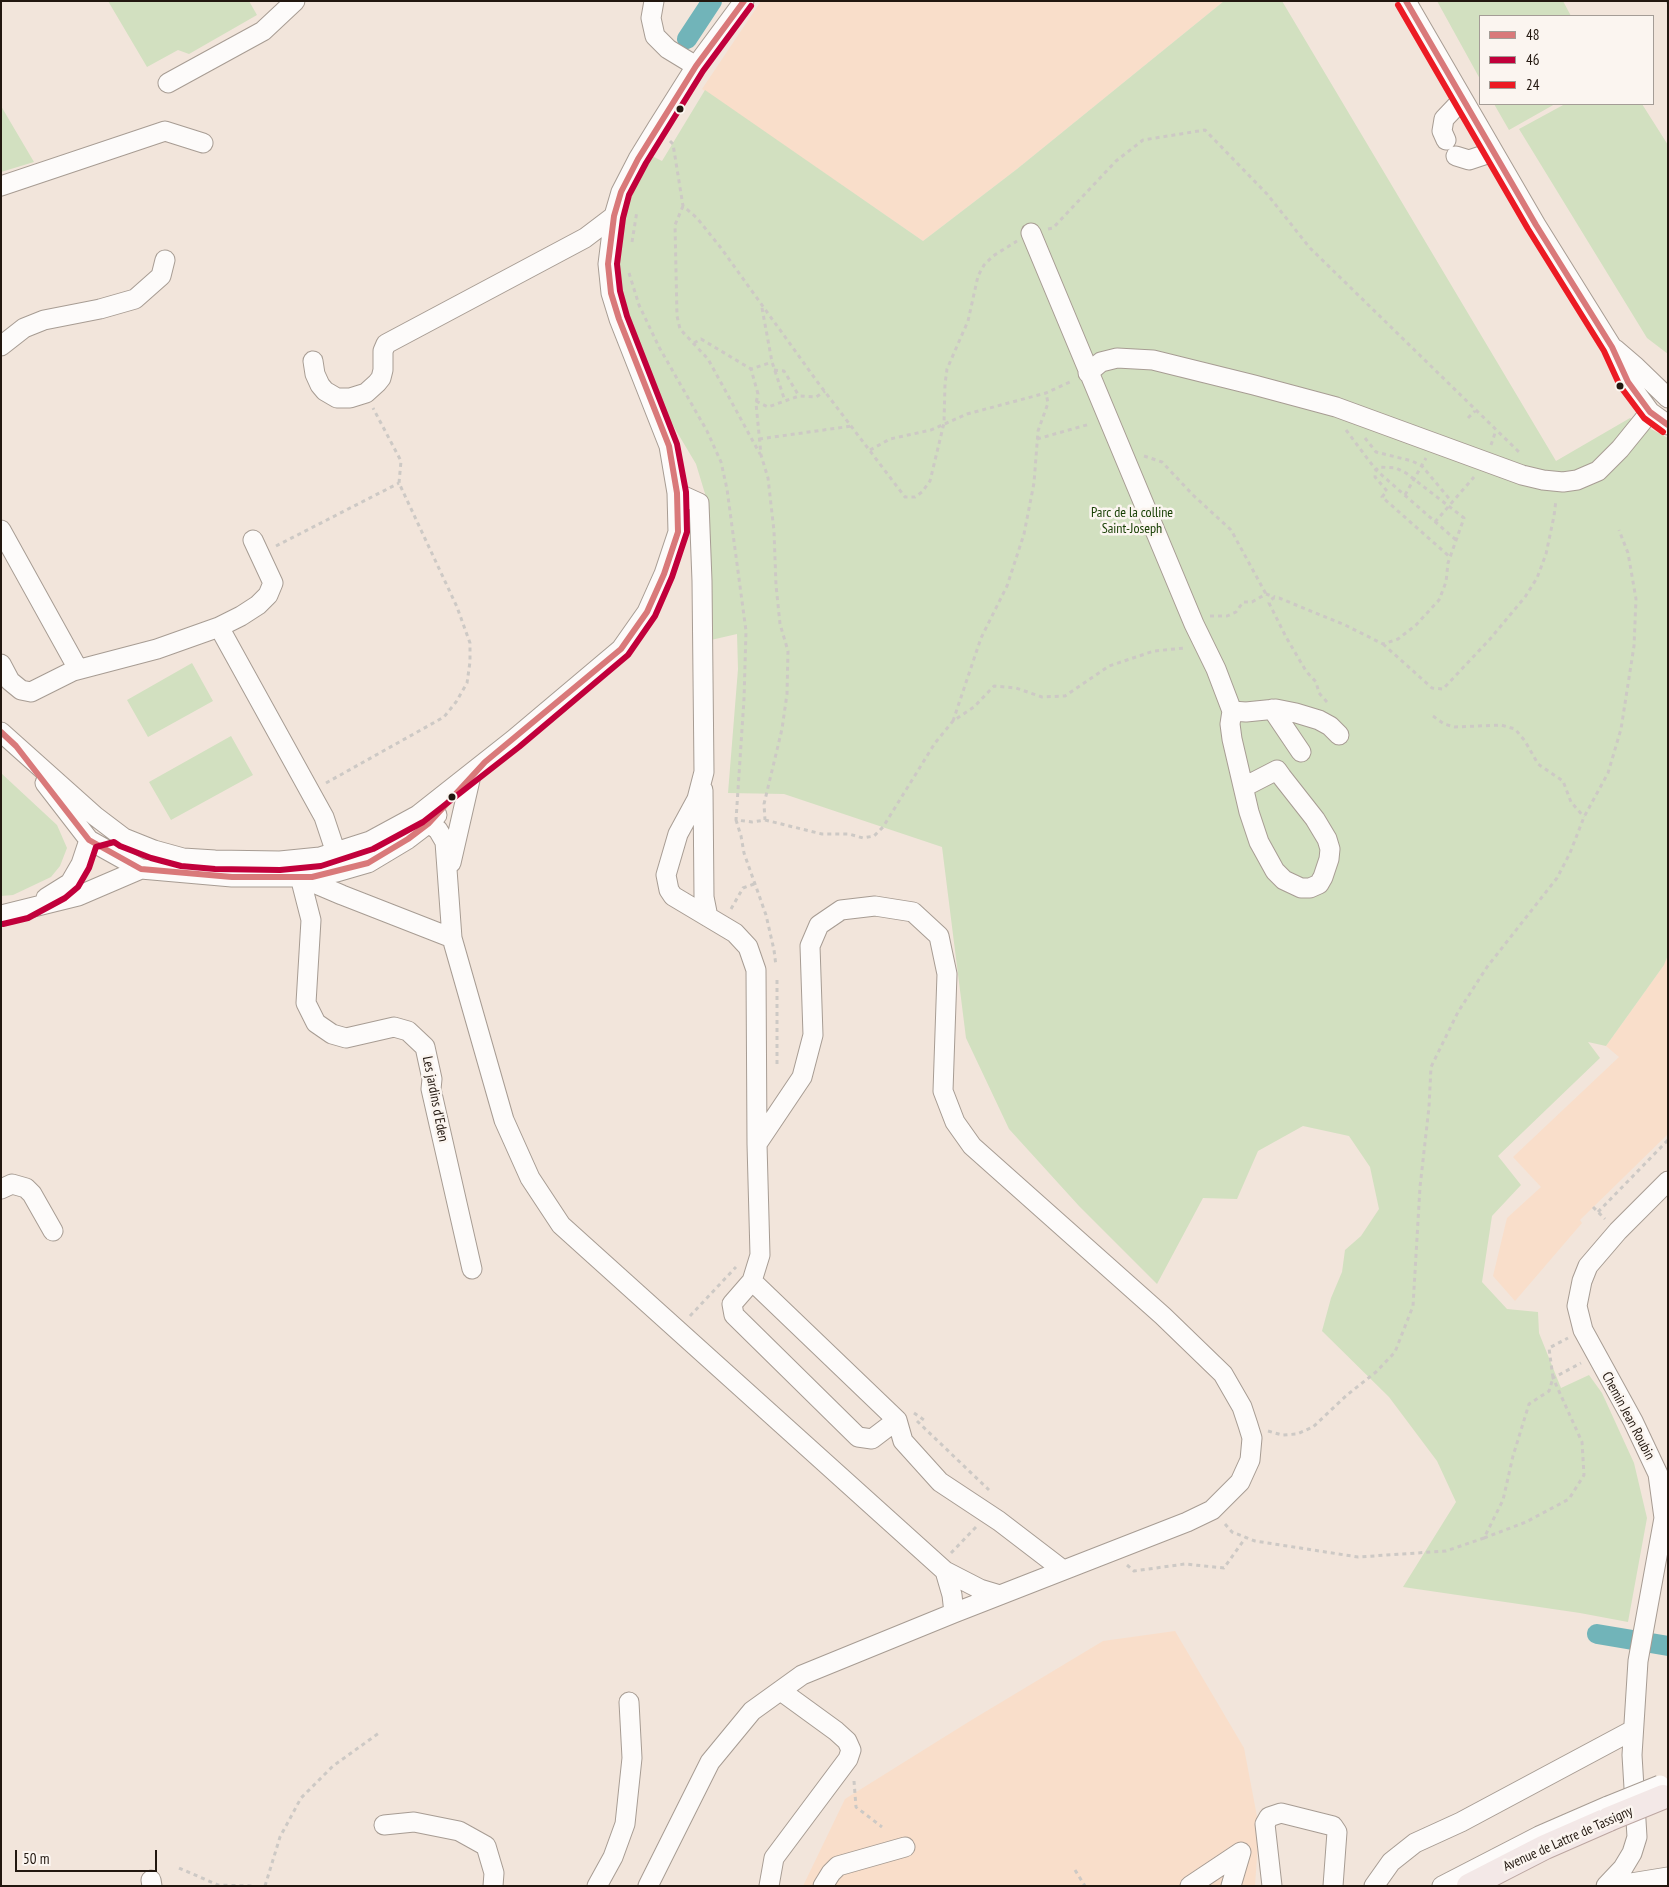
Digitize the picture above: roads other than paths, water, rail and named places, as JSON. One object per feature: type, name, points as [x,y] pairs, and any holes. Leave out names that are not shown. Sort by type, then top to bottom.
[{"type":"main road","name":"Avenue de Lattre de Tassigny","points":[[1469,1886],[1608,1813],[1665,1790]]},
{"type":"street","points":[[168,83],[263,31],[295,1]]},
{"type":"street","points":[[654,1],[651,18],[656,36],[668,49],[696,66]]},
{"type":"street","points":[[16,746],[89,840],[141,869],[232,877],[312,877],[368,863],[408,839],[424,819],[485,762],[621,649],[647,612],[664,574],[678,532],[677,493],[669,446],[619,319],[611,293],[608,264],[614,216],[621,192],[638,158],[696,66],[744,1]]},
{"type":"street","points":[[1406,1],[1462,100],[1612,347],[1628,382],[1650,412],[1668,425]]},
{"type":"street","points":[[1462,100],[1444,119],[1442,130],[1451,148],[1469,160],[1493,152]]},
{"type":"street","points":[[1,186],[165,131],[203,143]]},
{"type":"street","points":[[314,361],[315,374],[325,391],[337,398],[350,398],[366,393],[381,378],[383,351],[386,344],[585,238],[614,216]]},
{"type":"street","points":[[1031,233],[1088,373],[1203,645],[1216,669],[1232,711],[1230,724],[1232,739],[1249,812],[1259,842],[1275,871],[1284,880],[1301,888],[1310,888],[1319,884],[1326,869],[1330,848],[1315,819],[1276,770],[1244,787]]},
{"type":"street","points":[[1,346],[24,328],[44,320],[100,309],[135,299],[160,276],[165,260]]},
{"type":"street","points":[[1612,347],[1641,371],[1668,398]]},
{"type":"street","points":[[1088,373],[1100,362],[1117,358],[1153,360],[1332,406],[1484,463],[1550,481],[1577,480],[1598,471],[1620,449],[1650,412]]},
{"type":"street","points":[[677,493],[699,503],[702,581],[704,897],[708,917]]},
{"type":"street","points":[[1,530],[78,669]]},
{"type":"street","points":[[1,664],[10,681],[21,690],[31,692],[78,669],[157,649],[219,627],[258,605],[268,595],[273,583],[256,547]]},
{"type":"street","points":[[219,627],[324,817],[336,853]]},
{"type":"street","points":[[1232,711],[1246,712],[1272,709],[1296,713],[1319,720],[1330,726],[1339,735]]},
{"type":"street","points":[[1272,709],[1301,752]]},
{"type":"street","points":[[1,732],[120,835],[154,850],[183,858],[215,860],[280,861],[320,857],[370,842],[424,819],[470,780],[485,762]]},
{"type":"street","points":[[703,776],[697,799],[678,834],[666,875],[669,890],[674,896],[735,933],[748,947],[756,970],[760,1255],[752,1281],[732,1304],[734,1315],[858,1437],[872,1438],[904,1417]]},
{"type":"street","points":[[448,876],[470,780]]},
{"type":"street","points":[[424,819],[438,830],[445,842],[452,938],[504,1120],[530,1178],[561,1225],[944,1564],[980,1589],[1000,1595]]},
{"type":"street","points":[[89,840],[120,835]]},
{"type":"street","points":[[120,835],[141,869]]},
{"type":"street","points":[[25,910],[70,883],[81,864],[89,840]]},
{"type":"street","points":[[337,872],[358,846]]},
{"type":"street","points":[[1,915],[78,896],[141,869]]},
{"type":"street","points":[[337,872],[342,895]]},
{"type":"street","points":[[300,877],[452,938]]},
{"type":"street","name":"Les jardins d'Eden","points":[[300,877],[311,920],[306,1003],[316,1023],[332,1034],[346,1038],[394,1027],[408,1031],[425,1047],[432,1078],[431,1089],[472,1269]]},
{"type":"street","points":[[648,1886],[710,1762],[752,1711],[802,1675],[954,1612],[1212,1510],[1240,1482],[1250,1460],[1252,1438],[1248,1425],[1242,1407],[1223,1374],[1163,1316],[972,1146],[955,1122],[943,1090],[947,974],[939,936],[913,912],[875,906],[841,910],[819,925],[810,946],[813,1035],[802,1077],[757,1144]]},
{"type":"street","name":"Chemin Jean Roubin","points":[[1609,1884],[1632,1853],[1637,1837],[1632,1755],[1638,1661],[1664,1518],[1658,1474],[1633,1421],[1595,1355],[1583,1330],[1577,1306],[1582,1281],[1588,1266],[1618,1231],[1668,1181]]},
{"type":"street","points":[[1,1189],[12,1184],[26,1188],[32,1194],[53,1231]]},
{"type":"street","points":[[752,1281],[904,1417]]},
{"type":"street","points":[[904,1417],[903,1441],[940,1482],[999,1521],[1062,1570]]},
{"type":"street","points":[[944,1564],[952,1595],[954,1612]]},
{"type":"street","points":[[769,1886],[774,1858],[848,1760],[851,1750],[847,1741],[836,1731],[781,1691]]},
{"type":"street","points":[[597,1886],[613,1857],[626,1824],[632,1758],[629,1702]]},
{"type":"street","points":[[1374,1886],[1391,1862],[1416,1843],[1461,1822],[1634,1730]]},
{"type":"street","points":[[1272,1886],[1265,1824],[1269,1817],[1281,1813],[1333,1826],[1337,1832],[1333,1886]]},
{"type":"street","points":[[1442,1886],[1539,1836],[1608,1813]]},
{"type":"street","points":[[384,1825],[414,1822],[459,1831],[486,1846],[494,1874],[493,1886]]},
{"type":"street","points":[[664,1886],[668,1846]]},
{"type":"street","points":[[823,1886],[831,1872],[838,1866],[905,1847]]},
{"type":"street","points":[[1190,1886],[1241,1852],[1231,1886]]},
{"type":"street","points":[[1609,1884],[1625,1884],[1668,1876]]},
{"type":"waterway","points":[[687,39],[712,1]]},
{"type":"waterway","points":[[1597,1634],[1668,1646]]},
{"type":"park label","name":"Parc de la colline Saint-Joseph","points":[[1132,522]]}]
